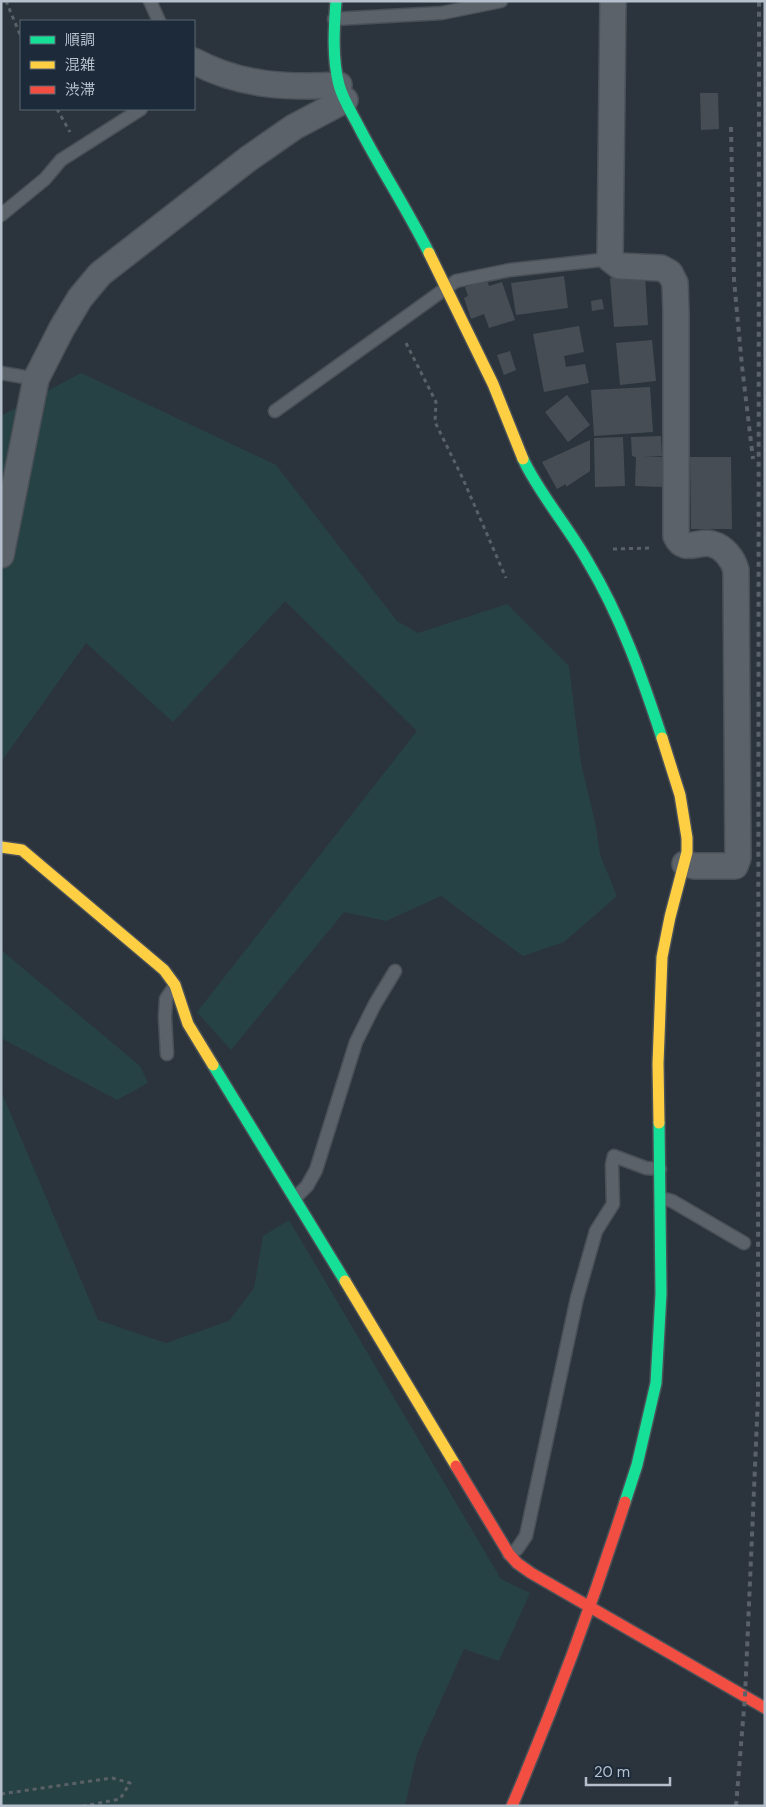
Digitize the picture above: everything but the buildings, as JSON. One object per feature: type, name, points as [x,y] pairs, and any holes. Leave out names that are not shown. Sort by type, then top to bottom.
[{"type":"street","points":[[336,1],[334,19],[335,55],[342,92],[368,144],[406,208],[493,384],[522,458],[533,480],[565,524],[589,563],[627,638],[664,741],[680,795],[685,821],[687,845],[685,864],[670,918],[662,957],[658,1064],[661,1294],[656,1383],[637,1465],[590,1606],[534,1756],[512,1806]]},
{"type":"street","points":[[613,1],[610,259],[619,266],[661,268],[670,273],[675,283],[676,536],[684,546],[712,543],[724,550],[733,560],[736,570],[738,858],[735,866],[695,866],[685,864]]},
{"type":"street","points":[[195,61],[228,77],[273,85],[342,92]]},
{"type":"street","points":[[1,555],[36,379],[80,298],[100,274],[248,159],[342,92]]},
{"type":"street","points":[[1,847],[22,850],[164,970],[175,985],[188,1024],[509,1554],[517,1563],[531,1573],[765,1708]]},
{"type":"lane","points":[[150,1],[159,20]]},
{"type":"lane","points":[[334,19],[442,12],[501,1]]},
{"type":"lane","points":[[1,215],[45,179],[62,160],[139,110]]},
{"type":"lane","points":[[275,411],[456,281],[510,270],[610,259]]},
{"type":"lane","points":[[1,373],[36,379]]},
{"type":"lane","points":[[295,1198],[307,1186],[316,1170],[356,1042],[375,1004],[395,971]]},
{"type":"lane","points":[[167,1054],[166,999],[175,985]]},
{"type":"lane","points":[[509,1554],[517,1549],[526,1536],[577,1298],[596,1231],[613,1204],[612,1165],[614,1156],[646,1168],[660,1169]]},
{"type":"lane","points":[[660,1198],[672,1201],[744,1243]]},
{"type":"path","points":[[6,1],[20,35]]},
{"type":"path","points":[[58,110],[79,148]]},
{"type":"path","points":[[403,320],[407,345],[436,402],[435,422],[463,479],[506,578]]},
{"type":"path","points":[[589,563],[616,548],[663,548],[679,542]]},
{"type":"path","points":[[1,1794],[112,1778],[130,1783],[120,1799],[83,1806]]},
{"type":"green space","points":[[81,373],[276,465],[397,621],[418,633],[507,604],[569,666],[581,763],[595,822],[600,855],[617,896],[564,942],[523,956],[441,896],[386,921],[344,912],[231,1050],[197,1012],[417,731],[285,601],[173,722],[86,643],[1,762],[1,416]]},
{"type":"green space","points":[[1,950],[140,1066],[148,1083],[117,1100],[1,1038]]},
{"type":"green space","points":[[1,1091],[98,1320],[166,1343],[229,1321],[254,1288],[263,1236],[289,1220],[501,1579],[530,1593],[499,1661],[464,1649],[417,1754],[405,1806],[1,1806]]},
{"type":"railway","points":[[736,1806],[745,1696],[758,1398],[759,1]]},
{"type":"railway","points":[[731,127],[734,280],[753,459]]},
{"type":"traffic: fast","points":[[336,1],[334,54],[341,91],[368,145],[429,253]]},
{"type":"traffic: fast","points":[[523,459],[580,549],[611,604],[638,670],[662,738]]},
{"type":"traffic: fast","points":[[213,1065],[345,1281]]},
{"type":"traffic: fast","points":[[625,1502],[637,1465],[656,1383],[661,1294],[659,1123]]},
{"type":"traffic: slow","points":[[429,253],[493,384],[523,459]]},
{"type":"traffic: slow","points":[[659,1123],[658,1064],[662,957],[687,852],[687,838],[680,795],[662,738]]},
{"type":"traffic: slow","points":[[1,847],[22,850],[164,970],[175,985],[188,1024],[213,1065]]},
{"type":"traffic: slow","points":[[345,1281],[456,1466]]},
{"type":"traffic: jam","points":[[456,1466],[509,1554],[517,1563],[531,1573],[765,1708]]},
{"type":"traffic: jam","points":[[512,1806],[572,1655],[625,1502]]}]
